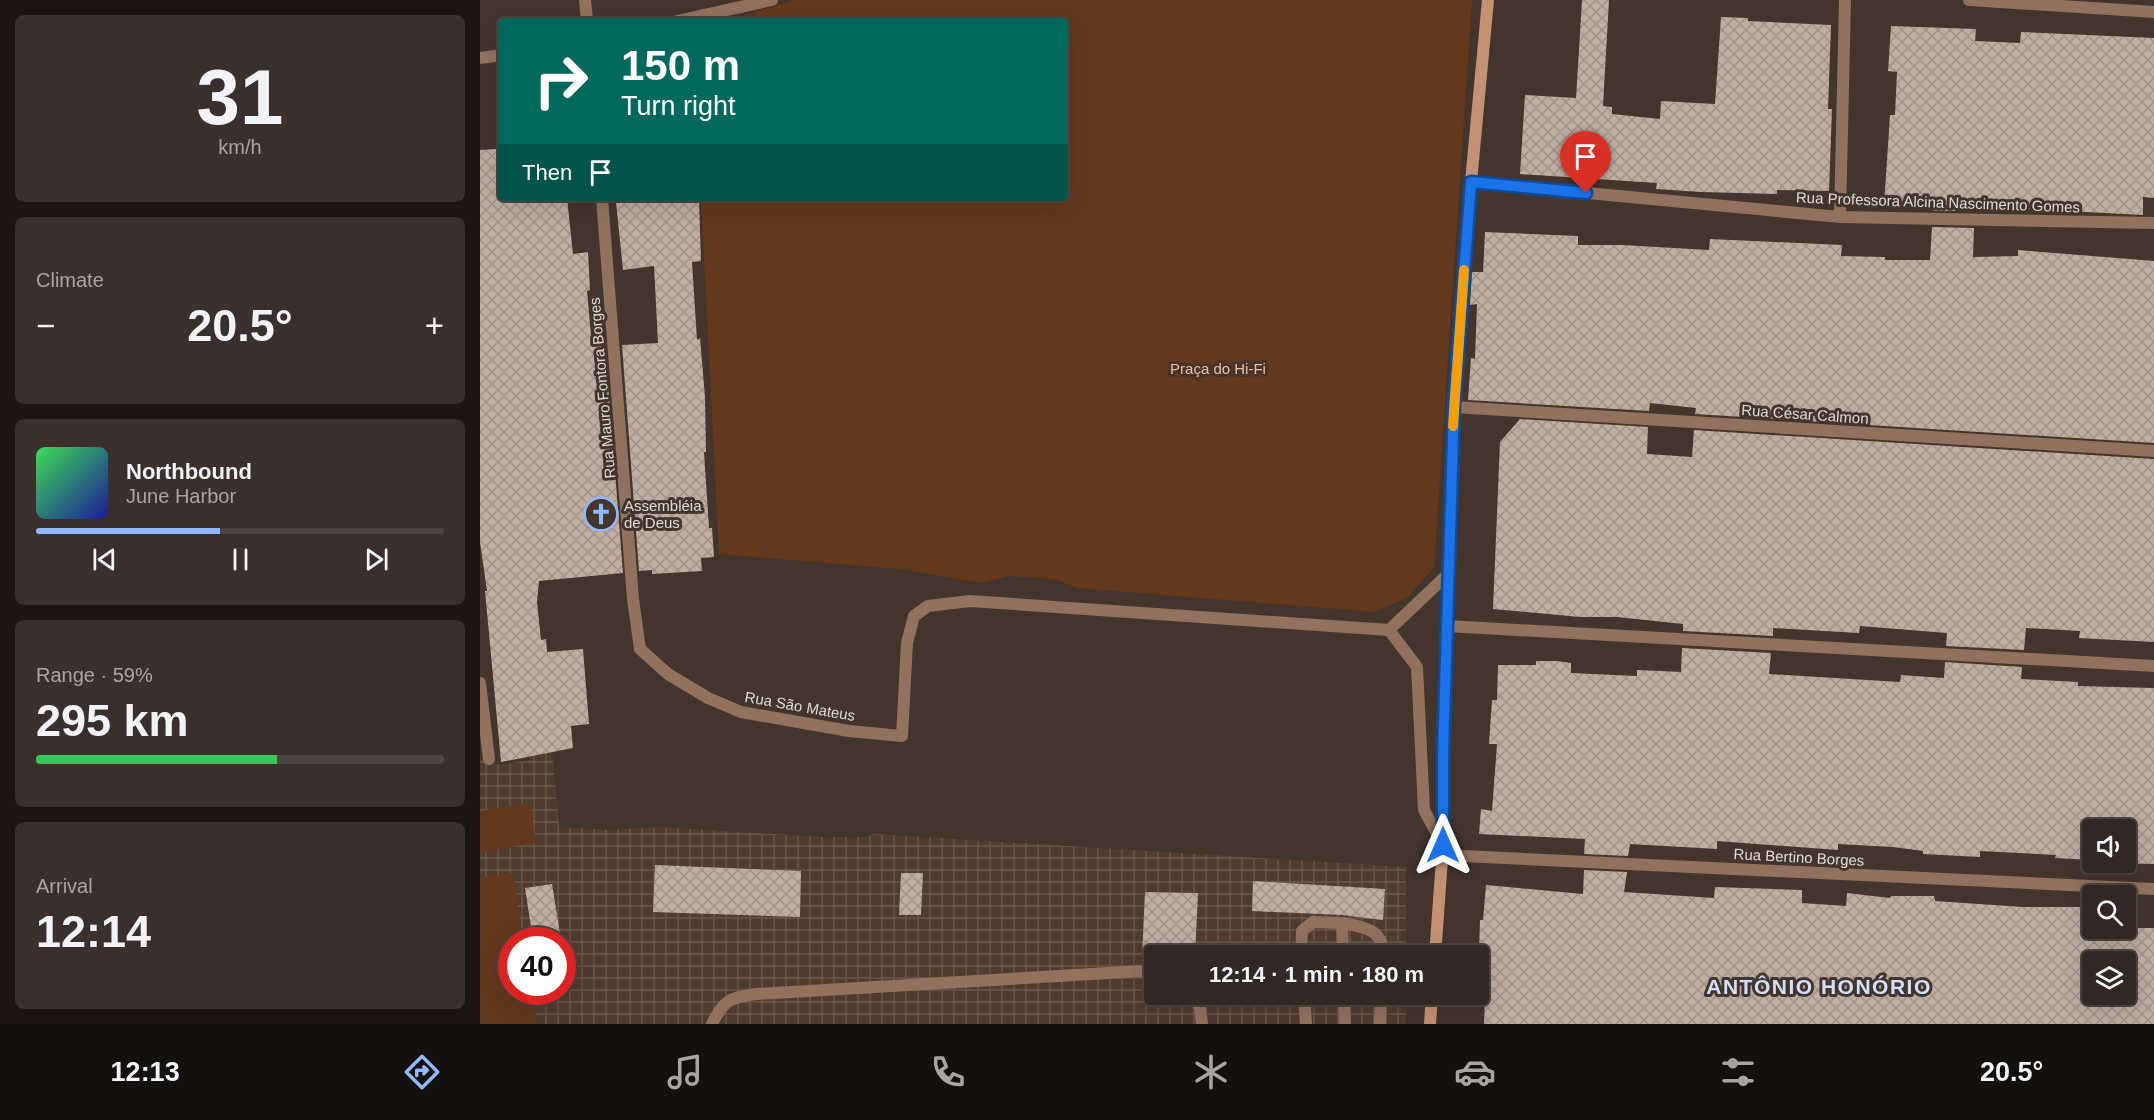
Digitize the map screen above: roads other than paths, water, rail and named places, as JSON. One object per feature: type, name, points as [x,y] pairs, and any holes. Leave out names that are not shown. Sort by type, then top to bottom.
[{"type":"street","points":[[585,0],[587,18]]},
{"type":"street","points":[[691,18],[772,0]]},
{"type":"street","points":[[1436,945],[1442,850],[1454,407],[1488,0]]},
{"type":"street","points":[[1840,217],[1845,0]]},
{"type":"street","points":[[1970,0],[2154,12]]},
{"type":"street","points":[[480,58],[498,55]]},
{"type":"street","name":"Rua Professora Alcina Nascimento Gomes","points":[[1471,182],[1840,217],[2154,223]]},
{"type":"street","name":"Rua Mauro Fontora Borges","points":[[602,201],[633,599],[640,648]]},
{"type":"street","name":"Rua César Calmon","points":[[1454,407],[2154,451]]},
{"type":"street","points":[[1442,850],[1424,810],[1417,667],[1389,630],[1449,574]]},
{"type":"street","name":"Rua São Mateus","points":[[640,648],[668,674],[708,698],[741,712],[849,731],[902,736],[907,643],[914,616],[928,606],[970,601],[1389,630]]},
{"type":"street","points":[[1447,626],[2154,666]]},
{"type":"street","points":[[480,683],[489,759]]},
{"type":"street","name":"Rua Bertino Borges","points":[[1442,850],[2154,889]]},
{"type":"street","points":[[1301,945],[1302,931],[1312,922],[1342,923],[1372,930],[1380,939],[1381,945]]},
{"type":"street","points":[[1342,923],[1343,945]]},
{"type":"street","points":[[712,1024],[720,1007],[735,997],[756,994],[1130,971],[1144,972]]},
{"type":"street","points":[[1199,1005],[1202,1024]]},
{"type":"street","points":[[1305,1005],[1306,1024]]},
{"type":"street","points":[[1344,1005],[1345,1024]]},
{"type":"street","points":[[1380,1024],[1381,1005]]},
{"type":"street","points":[[1430,1024],[1431,1005]]},
{"type":"place","name":"Assembléia de Deus","points":[[601,514]]},
{"type":"district","name":"ANTÔNIO HONÓRIO","points":[[1819,986]]},
{"type":"park label","name":"Praça do Hi-Fi","points":[[1218,368]]}]
